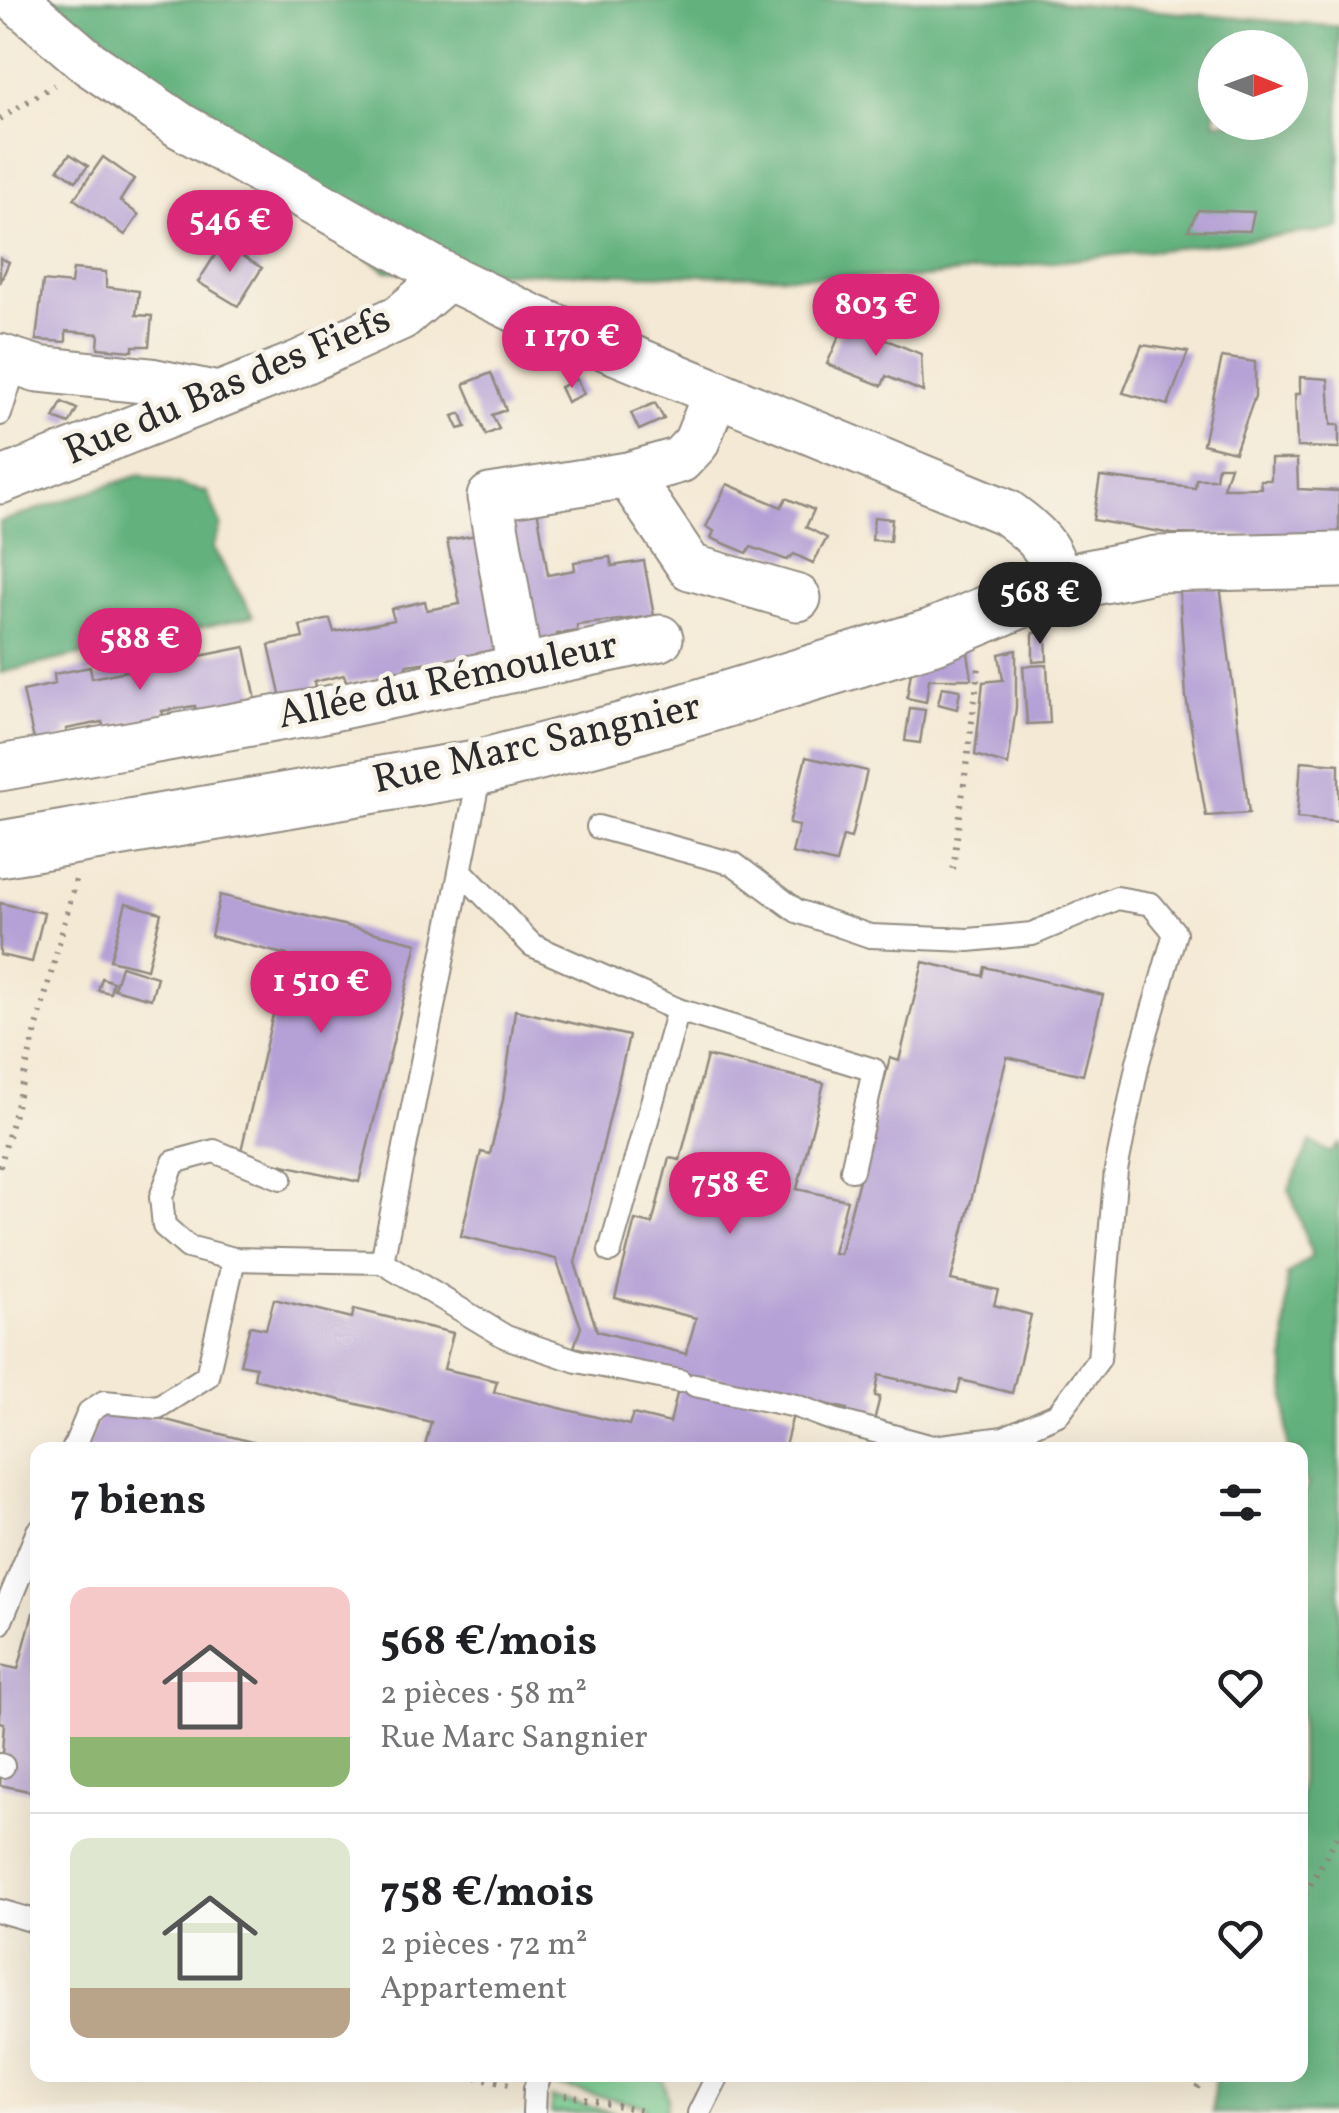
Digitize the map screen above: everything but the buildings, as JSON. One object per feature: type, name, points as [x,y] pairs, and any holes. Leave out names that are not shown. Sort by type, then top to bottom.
[{"type":"street","points":[[16,0],[89,63],[181,126],[448,277],[534,318],[1006,512],[1037,534],[1054,560],[1059,584]]},
{"type":"street","name":"Rue du Bas des Fiefs","points":[[0,481],[298,364],[402,317],[448,277]]},
{"type":"street","points":[[8,360],[38,369],[151,381],[218,395]]},
{"type":"street","points":[[520,668],[490,496],[628,475],[680,460],[696,443],[716,394]]},
{"type":"street","points":[[628,475],[690,566],[798,598]]},
{"type":"street","name":"Rue Marc Sangnier","points":[[0,849],[481,767],[728,700],[934,636],[1059,584],[1157,564],[1339,560]]},
{"type":"street","name":"Allée du Rémouleur","points":[[0,768],[318,712],[660,638]]},
{"type":"lane","points":[[0,414],[8,360]]},
{"type":"lane","points":[[382,1262],[481,767]]},
{"type":"lane","points":[[598,827],[734,864],[797,911],[870,936],[969,940],[1032,934],[1118,898],[1151,904],[1174,933],[1138,1062],[1116,1170],[1099,1359],[1058,1414],[1004,1438],[976,1442]]},
{"type":"lane","points":[[461,870],[532,944],[678,1010],[874,1070],[852,1170]]},
{"type":"lane","points":[[610,1251],[678,1010]]},
{"type":"lane","points":[[282,1178],[214,1151],[174,1162],[161,1197],[164,1226],[188,1248],[234,1259],[382,1262],[506,1337],[577,1361],[796,1406],[912,1442]]},
{"type":"lane","points":[[76,1442],[89,1412],[104,1402],[158,1407],[207,1376],[234,1259]]},
{"type":"lane","points":[[0,1623],[30,1550]]},
{"type":"lane","points":[[0,1912],[30,1920]]},
{"type":"lane","points":[[699,2113],[710,2082]]},
{"type":"lane","points":[[534,2113],[547,2084]]},
{"type":"path","points":[[0,119],[89,63]]},
{"type":"path","points":[[953,869],[965,755],[978,680],[979,616]]},
{"type":"path","points":[[0,1167],[87,834]]},
{"type":"path","points":[[1308,1889],[1339,1833]]},
{"type":"path","points":[[501,2082],[516,2085]]},
{"type":"path","points":[[1197,2088],[1200,2082]]},
{"type":"path","points":[[547,2084],[642,2111]]},
{"type":"green space","points":[[51,0],[1037,0],[1339,27],[1339,229],[916,278],[386,271],[91,47]]},
{"type":"green space","points":[[139,475],[207,492],[221,525],[213,548],[253,616],[0,673],[0,522]]},
{"type":"green space","points":[[1311,1141],[1330,1153],[1339,1144],[1339,2113],[1212,2113],[1214,2082],[1308,2082],[1308,1442],[1288,1442],[1285,1375],[1287,1275],[1312,1256],[1289,1189]]},
{"type":"green space","points":[[663,2082],[668,2099],[665,2113],[645,2113],[645,2106],[553,2085]]},
{"type":"green space","points":[[551,2098],[616,2113],[551,2113]]}]
